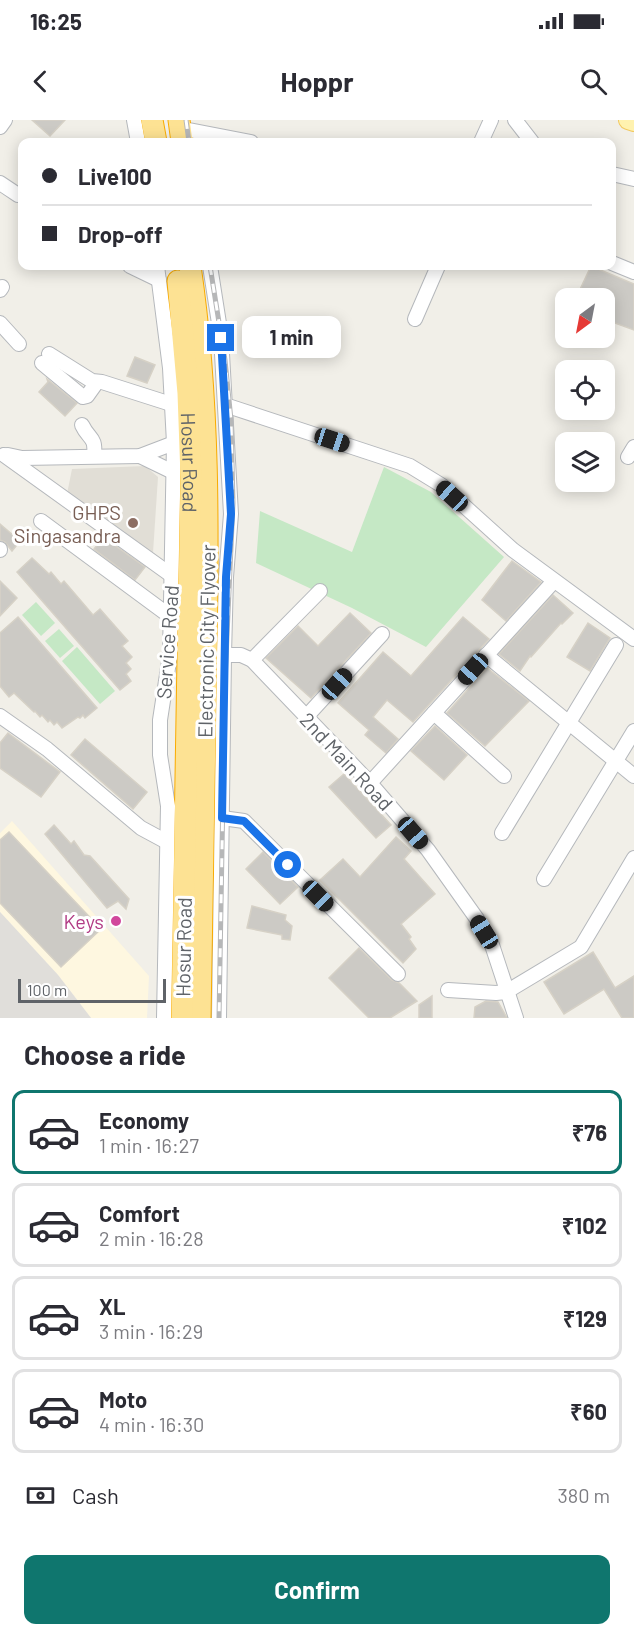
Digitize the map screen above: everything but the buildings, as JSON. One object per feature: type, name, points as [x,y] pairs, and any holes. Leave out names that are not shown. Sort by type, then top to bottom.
[{"type":"highway","points":[[152,120],[155,138]]},
{"type":"highway","points":[[158,120],[160,138]]},
{"type":"highway","points":[[168,120],[170,138]]},
{"type":"highway","name":"Hosur Road","points":[[176,270],[188,393],[191,477],[182,1018]]},
{"type":"highway","name":"Electronic City Flyover","points":[[183,270],[195,399],[196,503],[188,1018]]},
{"type":"highway","name":"Electronic City Flyover","points":[[191,270],[198,324],[206,435],[207,592],[200,1018]]},
{"type":"highway","name":"Hosur Road","points":[[202,270],[213,365],[217,498],[208,1018]]},
{"type":"main road","points":[[628,120],[634,122]]},
{"type":"street","points":[[0,127],[5,120]]},
{"type":"street","points":[[134,120],[137,138]]},
{"type":"street","points":[[483,138],[492,120]]},
{"type":"street","points":[[515,120],[529,138]]},
{"type":"street","points":[[186,131],[227,138]]},
{"type":"street","points":[[616,175],[634,179]]},
{"type":"street","points":[[0,183],[18,195]]},
{"type":"street","points":[[616,265],[634,272]]},
{"type":"street","points":[[211,270],[221,336],[231,514],[226,577],[219,1018]]},
{"type":"street","points":[[415,319],[436,270]]},
{"type":"street","name":"Service Road","points":[[158,272],[170,368],[174,443],[170,655],[160,720],[160,755],[168,806],[164,1018]]},
{"type":"street","points":[[0,323],[19,344]]},
{"type":"street","points":[[45,358],[92,381],[102,381],[171,404]]},
{"type":"street","points":[[225,405],[410,466],[441,485],[513,550],[634,639]]},
{"type":"street","points":[[82,425],[95,444],[94,455]]},
{"type":"street","points":[[2,454],[22,458],[140,456],[174,443]]},
{"type":"street","points":[[2,454],[171,575]]},
{"type":"street","points":[[140,456],[173,472]]},
{"type":"street","points":[[41,521],[171,617]]},
{"type":"street","points":[[370,783],[554,581]]},
{"type":"street","points":[[225,655],[241,655],[252,660],[320,591]]},
{"type":"street","points":[[306,717],[382,634]]},
{"type":"street","points":[[502,833],[615,645]]},
{"type":"street","points":[[486,655],[634,776]]},
{"type":"street","name":"2nd Main Road","points":[[252,660],[370,783],[428,850],[492,945],[516,1018]]},
{"type":"street","points":[[434,713],[504,776]]},
{"type":"street","points":[[0,716],[47,749],[141,828],[167,842]]},
{"type":"street","points":[[544,879],[634,731]]},
{"type":"street","points":[[222,818],[244,821],[398,974]]},
{"type":"street","points":[[448,990],[506,992],[580,947],[634,858]]},
{"type":"shaded area","name":"GHPS Singasandra","points":[[145,466],[158,477],[153,553],[67,494],[72,469]]},
{"type":"shaded area","points":[[12,821],[149,976],[147,1018],[91,1018],[58,975],[0,912],[0,833]]},
{"type":"shaded area","points":[[0,912],[58,975],[91,1018],[0,1018]]},
{"type":"green space","points":[[384,467],[431,492],[504,557],[426,647],[352,608],[256,563],[260,511],[352,552]]},
{"type":"green space","points":[[36,602],[55,623],[41,636],[22,615]]},
{"type":"green space","points":[[59,629],[74,646],[60,658],[45,641]]},
{"type":"green space","points":[[77,647],[115,691],[100,704],[62,661]]},
{"type":"railway","points":[[186,120],[188,138]]},
{"type":"railway","points":[[211,270],[225,360],[231,420],[233,503],[225,680],[219,1018]]},
{"type":"place","name":"GHPS Singasandra","points":[[133,523]]},
{"type":"place","name":"Keys","points":[[116,921]]},
{"type":"route","points":[[221,338],[231,514],[226,577],[222,818],[244,821],[288,865]]}]
